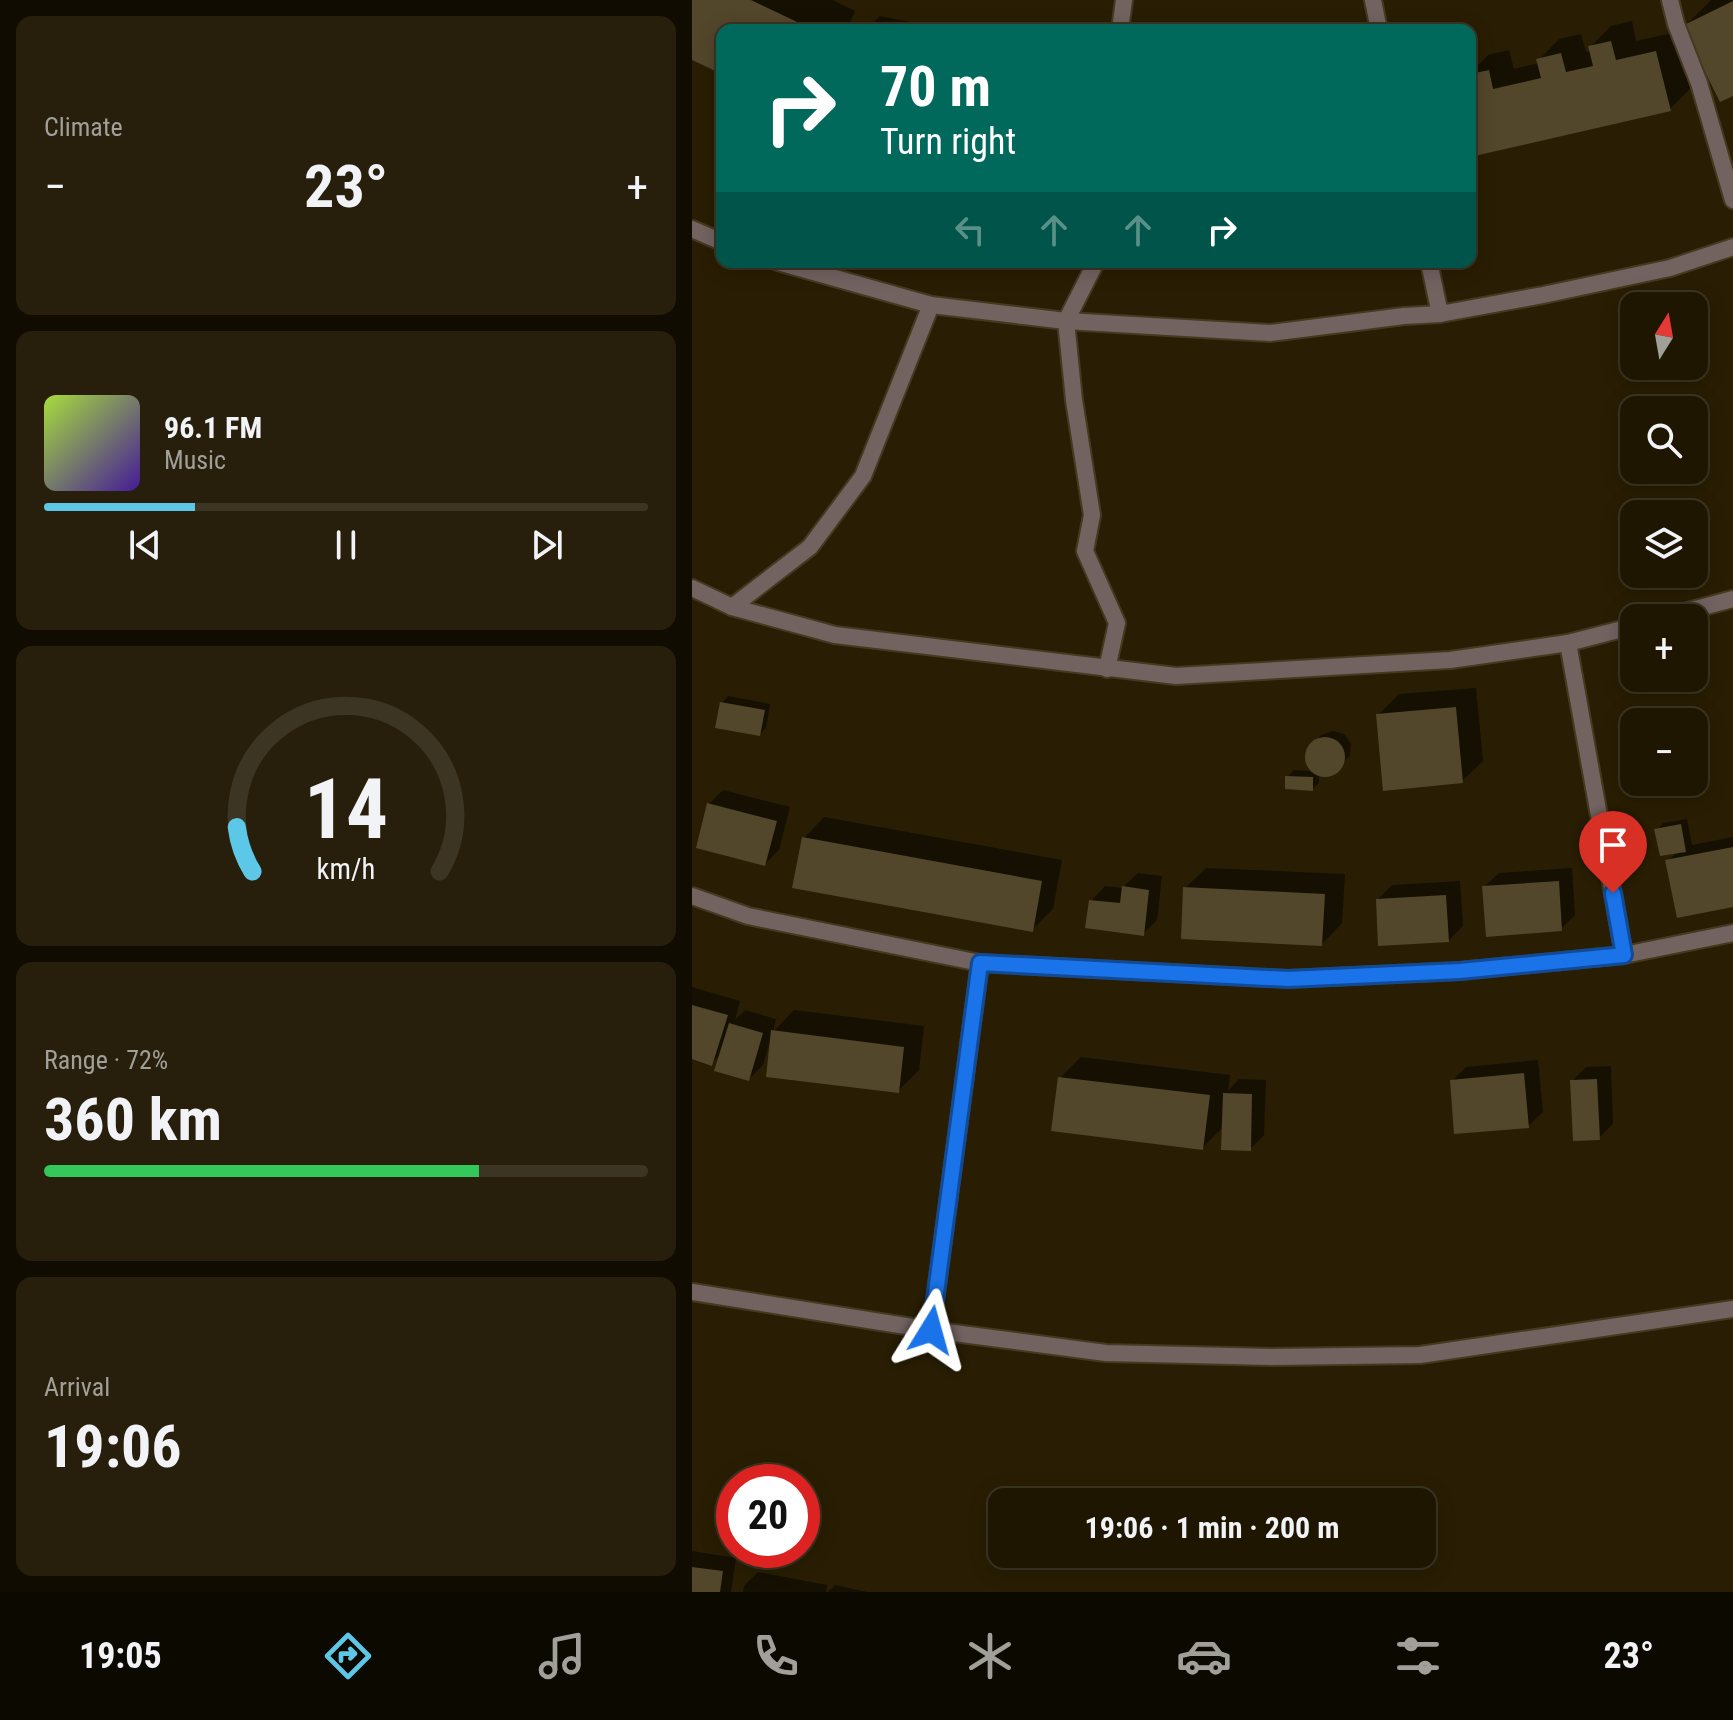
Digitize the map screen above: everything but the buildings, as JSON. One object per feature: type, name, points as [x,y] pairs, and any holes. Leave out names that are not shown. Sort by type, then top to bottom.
[{"type":"lane","points":[[1121,24],[1124,0]]},
{"type":"lane","points":[[1373,0],[1378,24]]},
{"type":"lane","points":[[1670,0],[1699,83],[1733,200]]},
{"type":"lane","points":[[692,229],[716,239]]},
{"type":"lane","points":[[799,268],[931,305],[1066,321],[1270,333],[1440,314],[1670,268],[1733,247]]},
{"type":"lane","points":[[1093,268],[1066,321],[1074,400],[1092,515],[1085,551],[1117,623],[1107,669]]},
{"type":"lane","points":[[1430,268],[1440,314]]},
{"type":"lane","points":[[732,607],[810,547],[863,476],[931,305]]},
{"type":"lane","points":[[692,588],[732,607],[835,635],[1176,676],[1450,660],[1568,643],[1620,630]]},
{"type":"lane","points":[[1708,606],[1733,599]]},
{"type":"lane","points":[[1568,643],[1624,955]]},
{"type":"lane","points":[[692,896],[748,916],[980,963],[1288,979],[1460,971],[1624,955],[1733,933]]},
{"type":"lane","points":[[931,1330],[980,963]]},
{"type":"lane","points":[[692,1292],[931,1330],[1106,1353],[1272,1357],[1420,1355],[1733,1309]]},
{"type":"route","points":[[931,1330],[980,963],[1288,979],[1460,971],[1624,955],[1613,893]]}]
